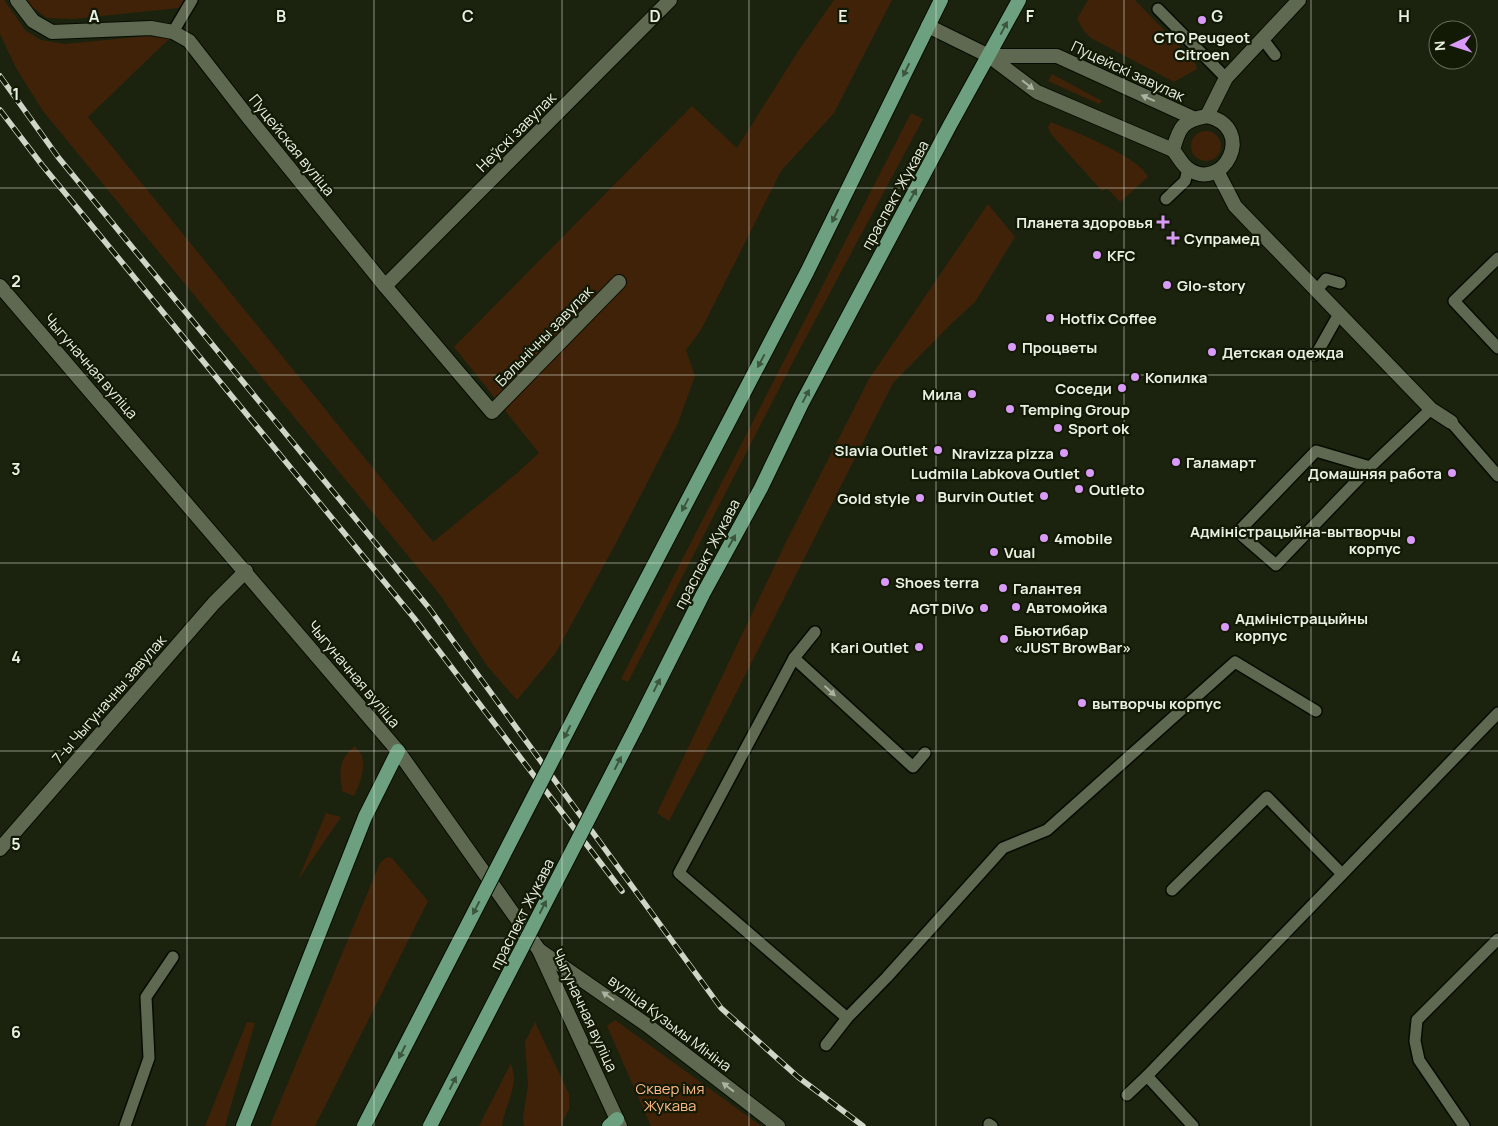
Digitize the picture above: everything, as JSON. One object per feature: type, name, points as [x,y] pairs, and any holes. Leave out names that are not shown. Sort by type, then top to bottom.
[{"type":"main road","points":[[364,1126],[807,272],[941,0]]},
{"type":"main road","name":"праспект Жукава","points":[[430,1126],[703,594],[761,488],[806,395],[1019,0]]},
{"type":"main road","points":[[243,1126],[365,818],[398,752]]},
{"type":"street","name":"Пуцейская вуліца","points":[[17,0],[33,21],[52,32],[151,28],[174,32],[189,41],[385,286],[492,412]]},
{"type":"street","name":"Неўскі завулак","points":[[385,286],[670,0]]},
{"type":"street","points":[[1207,116],[1226,78],[1299,0]]},
{"type":"street","points":[[928,26],[989,56],[1037,92],[1173,150],[1188,169],[1202,174],[1217,171],[1223,167],[1232,154],[1233,140],[1231,132],[1221,121],[1207,116],[1193,118],[1178,131],[1173,150]]},
{"type":"street","name":"Пуцейскі завулак","points":[[989,56],[1057,56],[1193,118]]},
{"type":"street","points":[[1217,171],[1235,206],[1431,409],[1450,422]]},
{"type":"street","name":"Бальнічны завулак","points":[[492,412],[619,282]]},
{"type":"street","name":"Чыгуначная вуліца","points":[[0,286],[246,571],[398,752],[539,950],[616,1124]]},
{"type":"street","name":"7-ы Чыгуначны завулак","points":[[0,850],[214,603],[246,571]]},
{"type":"street","name":"вуліца Кузьмы Мініна","points":[[539,950],[647,1025],[778,1126]]},
{"type":"lane","points":[[174,32],[192,0]]},
{"type":"lane","points":[[1158,9],[1226,78]]},
{"type":"lane","points":[[1262,38],[1275,55]]},
{"type":"lane","points":[[1166,199],[1185,181],[1188,169]]},
{"type":"lane","points":[[1498,258],[1454,301],[1498,348]]},
{"type":"lane","points":[[1316,291],[1326,279],[1340,283]]},
{"type":"lane","points":[[1314,355],[1339,314]]},
{"type":"lane","points":[[1370,467],[1316,451],[1238,532],[1276,566],[1370,467],[1431,409]]},
{"type":"lane","points":[[1450,422],[1498,476]]},
{"type":"lane","points":[[815,632],[794,658],[679,873],[847,1018]]},
{"type":"lane","points":[[794,658],[913,767],[925,753]]},
{"type":"lane","points":[[826,1045],[847,1018],[893,970],[1002,848],[1047,830],[1235,662],[1316,710]]},
{"type":"lane","points":[[1127,1094],[1498,713]]},
{"type":"lane","points":[[1172,890],[1267,797],[1342,874]]},
{"type":"lane","points":[[1464,1126],[1419,1060],[1415,1041],[1417,1020],[1498,939]]},
{"type":"lane","points":[[125,1126],[150,1058],[146,997],[173,957]]},
{"type":"lane","points":[[1146,1076],[1193,1126]]},
{"type":"green space","points":[[0,0],[4,0],[26,31],[41,40],[65,44],[147,36],[169,39],[88,117],[433,542],[539,453],[454,347],[692,106],[737,148],[799,50],[834,0],[892,0],[834,113],[781,171],[701,330],[686,350],[695,376],[678,423],[615,545],[555,654],[517,700],[488,667],[441,596],[43,111],[16,68],[0,34]]},
{"type":"green space","points":[[26,0],[188,0],[179,8],[73,19],[47,18],[29,5]]},
{"type":"green space","points":[[1088,0],[1135,0],[1195,62],[1197,69],[1174,82],[1091,38],[1077,19]]},
{"type":"green space","points":[[1052,74],[1102,101],[1099,104],[1048,81]]},
{"type":"green space","points":[[911,113],[923,119],[795,358],[628,682],[621,679]]},
{"type":"green space","points":[[1051,122],[1120,153],[1133,161],[1148,177],[1120,202],[1107,188],[1102,191],[1051,134],[1048,127]]},
{"type":"green space","points":[[1206,131],[1216,136],[1221,146],[1216,156],[1206,161],[1196,156],[1191,146],[1196,136]]},
{"type":"green space","points":[[988,204],[1015,237],[975,302],[893,383],[727,711],[669,821],[657,813],[786,542],[869,379]]},
{"type":"green space","points":[[355,746],[362,756],[363,766],[354,796],[342,791],[340,772],[342,762],[349,751]]},
{"type":"green space","points":[[326,813],[341,817],[298,880]]},
{"type":"green space","points":[[387,857],[392,858],[428,901],[315,1126],[270,1126],[380,863]]},
{"type":"green space","name":"Сквер імя Жукава","points":[[615,1020],[761,1126],[651,1126],[607,1026]]},
{"type":"green space","points":[[247,1022],[255,1023],[225,1126],[205,1126]]},
{"type":"green space","points":[[535,1022],[569,1094],[569,1109],[561,1126],[524,1126],[523,1117],[528,1085],[525,1042]]},
{"type":"green space","points":[[511,1063],[514,1077],[513,1085],[502,1126],[479,1126]]},
{"type":"railway","points":[[0,76],[58,157],[429,608],[721,1008],[798,1077],[863,1126]]},
{"type":"railway","points":[[0,110],[42,165],[414,618],[622,891]]},
{"type":"place","name":"СТО Peugeot Citroen","points":[[1202,20]]},
{"type":"place","name":"Планета здоровья","points":[[1163,222]]},
{"type":"place","name":"Супрамед","points":[[1173,238]]},
{"type":"place","name":"KFC","points":[[1097,255]]},
{"type":"place","name":"Glo-story","points":[[1167,285]]},
{"type":"place","name":"Hotfix Coffee","points":[[1050,318]]},
{"type":"place","name":"Процветы","points":[[1012,347]]},
{"type":"place","name":"Детская одежда","points":[[1212,352]]},
{"type":"place","name":"Копилка","points":[[1135,377]]},
{"type":"place","name":"Соседи","points":[[1122,388]]},
{"type":"place","name":"Мила","points":[[972,394]]},
{"type":"place","name":"Temping Group","points":[[1010,409]]},
{"type":"place","name":"Sport ok","points":[[1058,428]]},
{"type":"place","name":"Slavia Outlet","points":[[938,450]]},
{"type":"place","name":"Nravizza pizza","points":[[1064,453]]},
{"type":"place","name":"Галамарт","points":[[1176,462]]},
{"type":"place","name":"Ludmila Labkova Outlet","points":[[1090,473]]},
{"type":"place","name":"Домашняя работа","points":[[1452,473]]},
{"type":"place","name":"Outleto","points":[[1079,489]]},
{"type":"place","name":"Burvin Outlet","points":[[1044,496]]},
{"type":"place","name":"Gold style","points":[[920,498]]},
{"type":"place","name":"4mobile","points":[[1044,538]]},
{"type":"place","name":"Адміністрацыйна-вытворчы корпус","points":[[1411,540]]},
{"type":"place","name":"Vual","points":[[994,552]]},
{"type":"place","name":"Shoes terra","points":[[885,582]]},
{"type":"place","name":"Галантея","points":[[1003,588]]},
{"type":"place","name":"Автомойка","points":[[1016,607]]},
{"type":"place","name":"AGT DiVo","points":[[984,608]]},
{"type":"place","name":"Адміністрацыйны корпус","points":[[1225,627]]},
{"type":"place","name":"Бьютибар «JUST BrowBar»","points":[[1004,639]]},
{"type":"place","name":"Kari Outlet","points":[[919,647]]},
{"type":"place","name":"вытворчы корпус","points":[[1082,703]]}]
